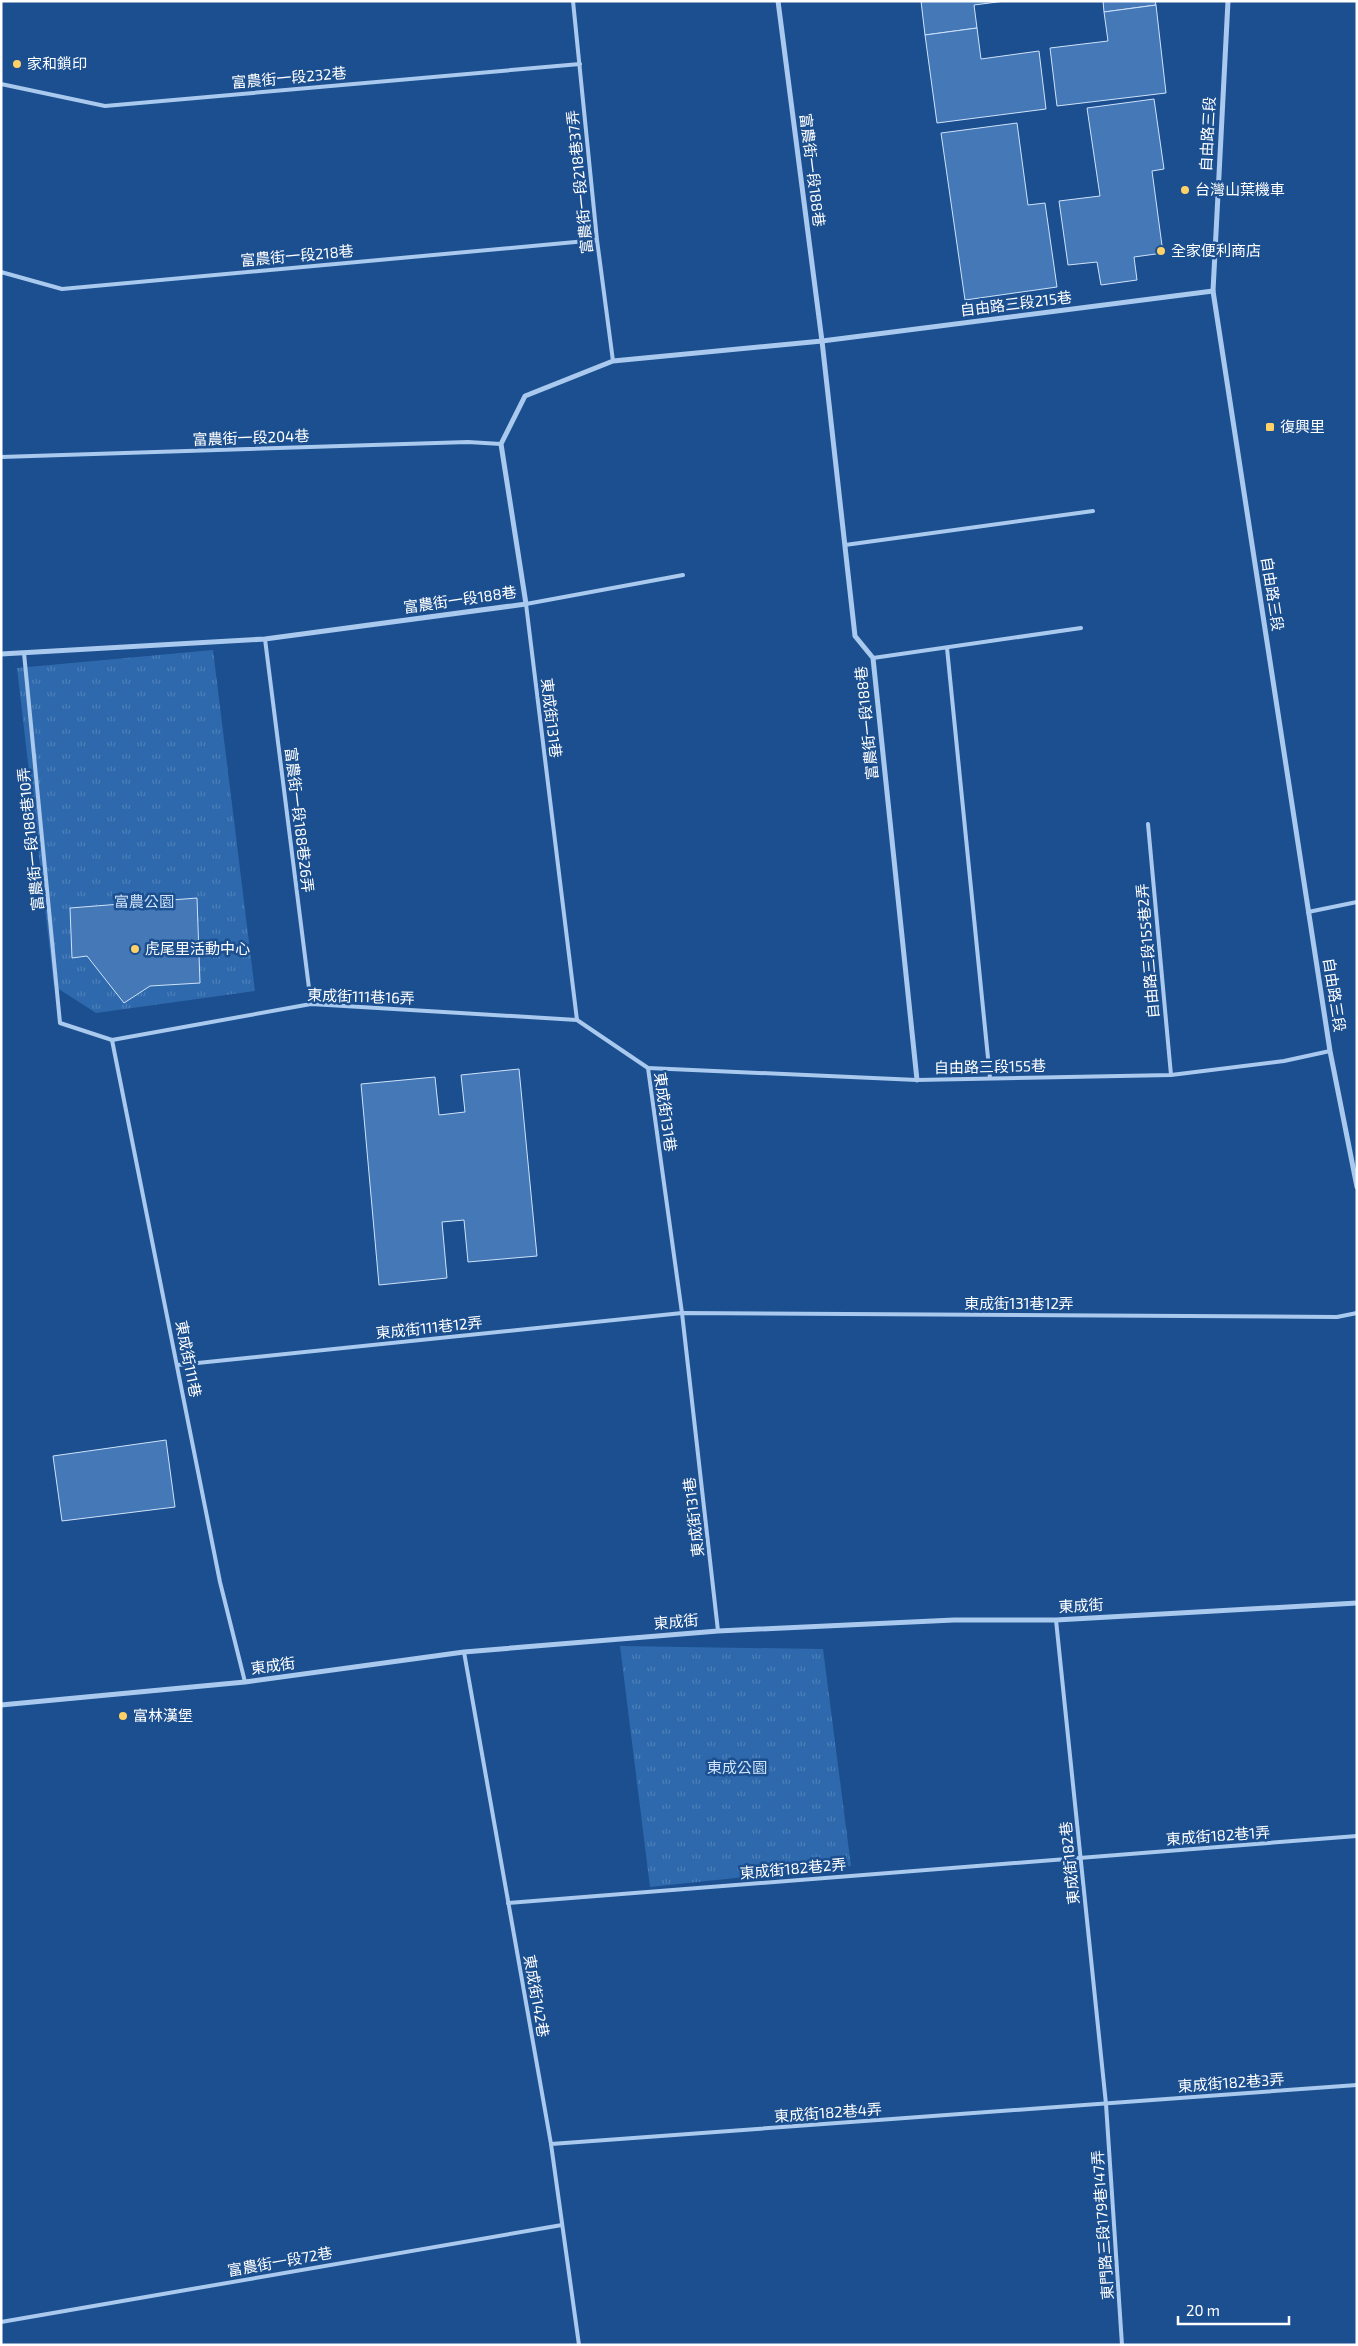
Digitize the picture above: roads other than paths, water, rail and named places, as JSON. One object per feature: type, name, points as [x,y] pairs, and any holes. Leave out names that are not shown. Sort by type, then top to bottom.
[{"type":"street","name":"富農街一段188巷","points":[[778,1],[822,341],[855,636],[873,658],[917,1080]]},
{"type":"street","name":"自由路三段","points":[[1228,1],[1213,291],[1330,1051],[1357,1187]]},
{"type":"street","name":"自由路三段215巷","points":[[822,341],[1213,291]]},
{"type":"street","points":[[501,444],[525,396],[613,361],[822,341]]},
{"type":"street","name":"富農街一段188巷","points":[[1,654],[265,639],[526,604],[501,444]]},
{"type":"street","name":"東成街","points":[[1,1705],[245,1682],[464,1652],[718,1631],[954,1620],[1056,1620],[1357,1603]]},
{"type":"lane","name":"富農街一段218巷37弄","points":[[573,1],[597,240],[613,361]]},
{"type":"lane","name":"富農街一段232巷","points":[[1,84],[106,106],[580,64]]},
{"type":"lane","name":"富農街一段218巷","points":[[1,272],[62,289],[597,240]]},
{"type":"lane","name":"富農街一段204巷","points":[[1,458],[468,442],[501,444]]},
{"type":"lane","points":[[845,545],[1094,511]]},
{"type":"lane","points":[[526,604],[683,575]]},
{"type":"lane","name":"東成街131巷","points":[[526,604],[577,1020],[648,1068],[682,1313],[718,1631]]},
{"type":"lane","points":[[873,658],[1082,628]]},
{"type":"lane","name":"富農街一段188巷26弄","points":[[265,639],[311,1004]]},
{"type":"lane","points":[[947,648],[990,1078]]},
{"type":"lane","name":"富農街一段188巷10弄","points":[[24,653],[60,1022]]},
{"type":"lane","name":"自由路三段155巷2弄","points":[[1148,824],[1172,1075]]},
{"type":"lane","points":[[1308,912],[1357,902]]},
{"type":"lane","name":"東成街111巷16弄","points":[[60,1022],[112,1040],[311,1004],[577,1020]]},
{"type":"lane","name":"東成街111巷","points":[[112,1040],[220,1582],[245,1682]]},
{"type":"lane","name":"自由路三段155巷","points":[[648,1068],[917,1080],[1172,1075],[1284,1061],[1330,1051]]},
{"type":"lane","name":"東成街111巷12弄","points":[[178,1365],[682,1313]]},
{"type":"lane","name":"東成街131巷12弄","points":[[682,1313],[1327,1317],[1357,1314]]},
{"type":"lane","name":"東成街182巷","points":[[1056,1620],[1106,2104]]},
{"type":"lane","name":"東成街142巷","points":[[464,1652],[551,2144],[580,2345]]},
{"type":"lane","name":"東成街182巷1弄","points":[[1080,1858],[1357,1836]]},
{"type":"lane","name":"東成街182巷2弄","points":[[508,1903],[1080,1858]]},
{"type":"lane","name":"東成街182巷3弄","points":[[1106,2104],[1357,2085]]},
{"type":"lane","name":"東成街182巷4弄","points":[[551,2144],[1106,2104]]},
{"type":"lane","name":"東門路三段179巷147弄","points":[[1106,2104],[1122,2345]]},
{"type":"lane","name":"富農街一段72巷","points":[[1,2322],[562,2225]]},
{"type":"place","name":"家和鎖印","points":[[17,64]]},
{"type":"place","name":"台灣山葉機車","points":[[1185,190]]},
{"type":"place","name":"全家便利商店","points":[[1161,251]]},
{"type":"place","name":"復興里","points":[[1270,427]]},
{"type":"place","name":"虎尾里活動中心","points":[[135,949]]},
{"type":"place","name":"富林漢堡","points":[[123,1716]]},
{"type":"park label","name":"富農公園","points":[[144,902]]},
{"type":"park label","name":"東成公園","points":[[737,1768]]}]
